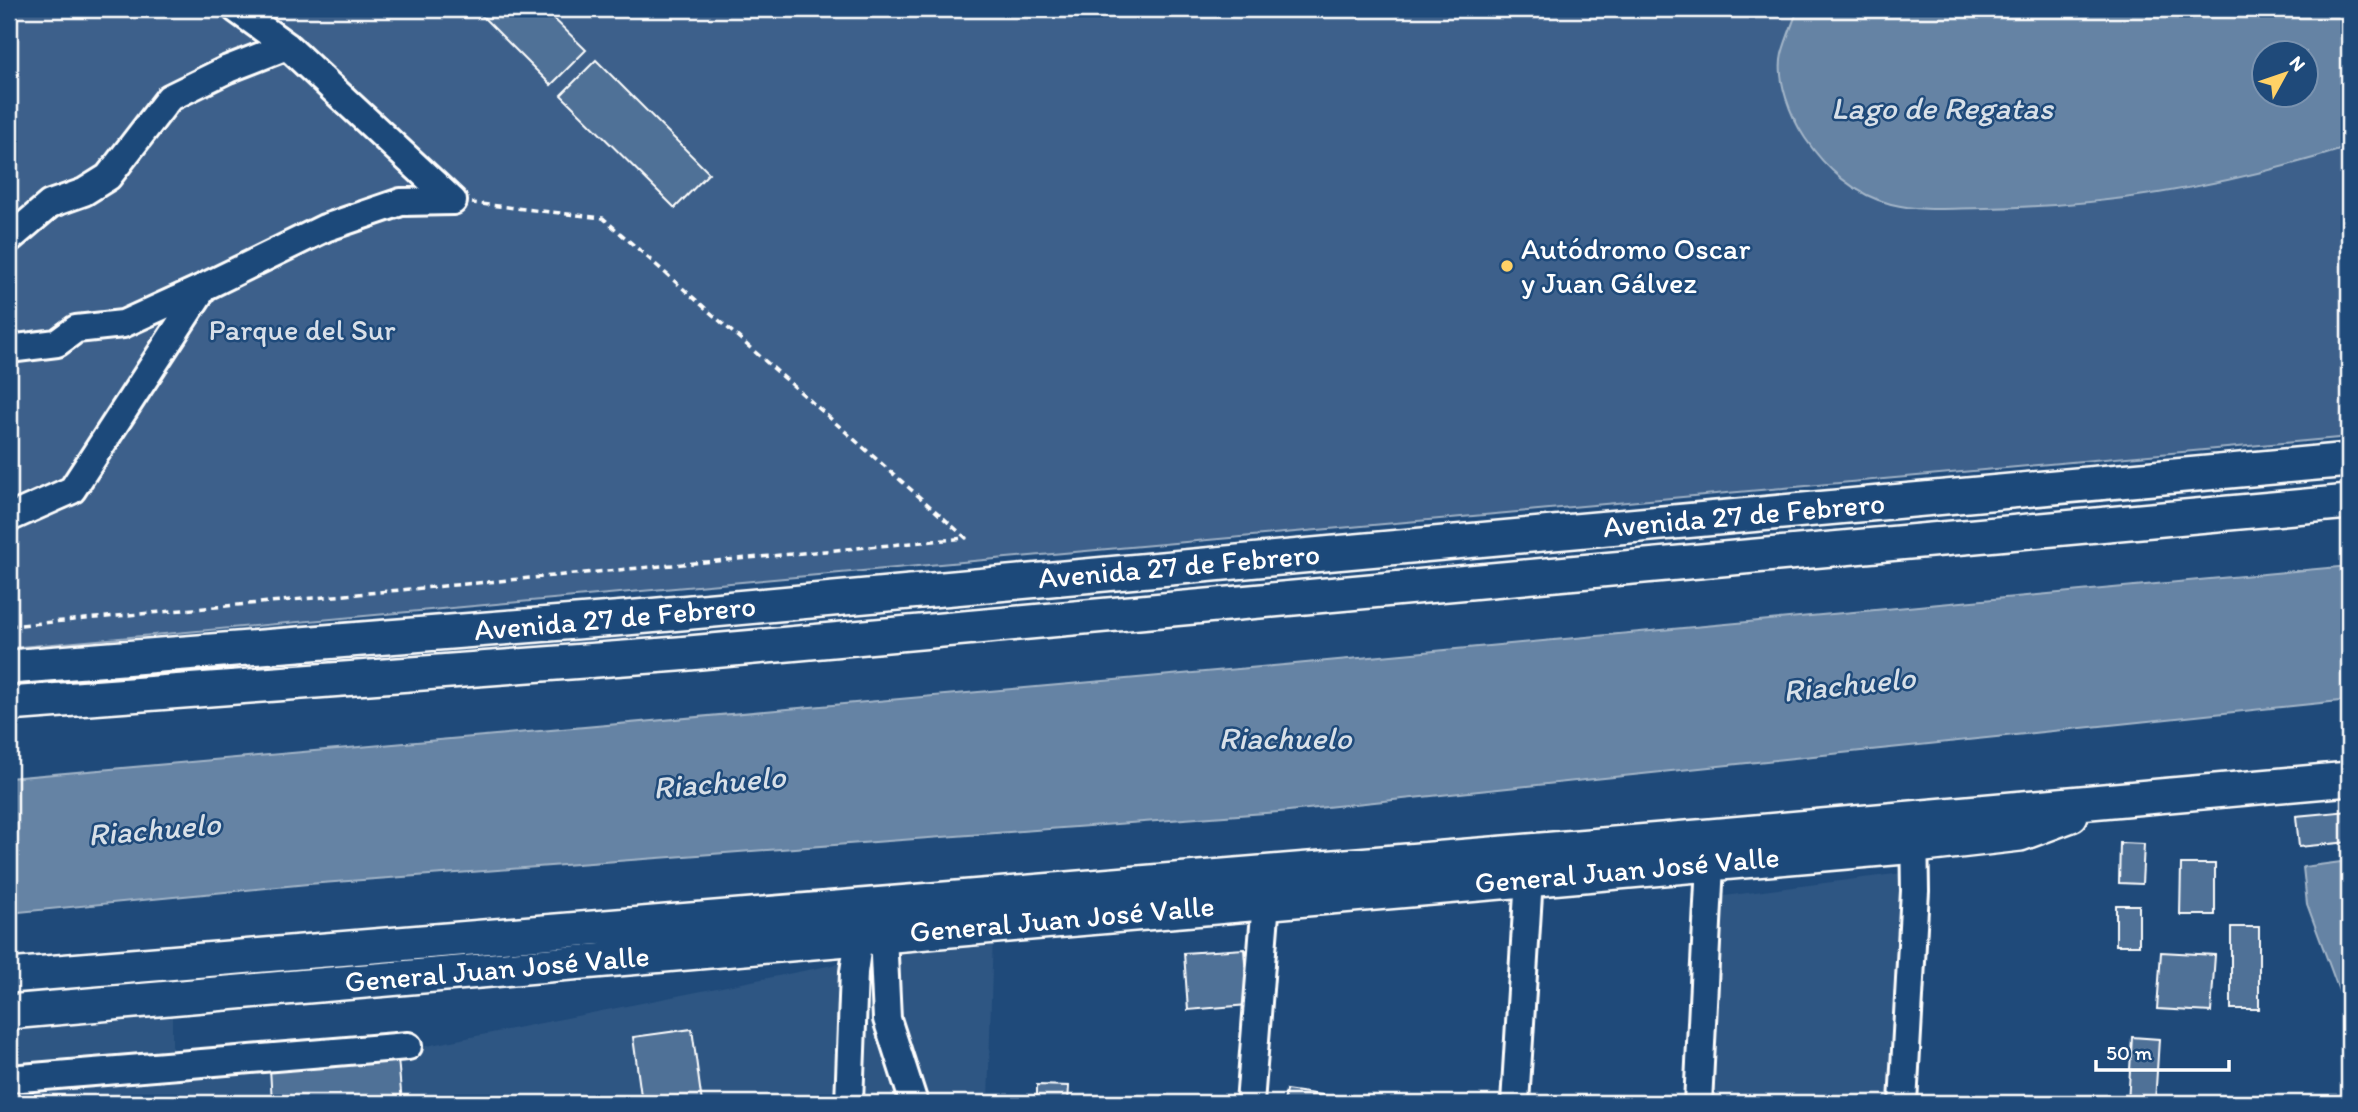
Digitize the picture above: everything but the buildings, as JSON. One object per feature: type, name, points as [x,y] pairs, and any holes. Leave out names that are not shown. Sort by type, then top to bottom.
[{"type":"main road","name":"Avenida 27 de Febrero","points":[[9,667],[626,618],[2349,460]]},
{"type":"main road","name":"Avenida 27 de Febrero","points":[[9,704],[678,654],[2349,502]]},
{"type":"main road","name":"General Juan José Valle","points":[[9,976],[1914,832],[2020,834],[2110,800],[2349,779]]},
{"type":"main road","name":"General Juan José Valle","points":[[9,1012],[1529,878],[1711,849]]},
{"type":"street","points":[[236,9],[287,46],[453,201]]},
{"type":"street","points":[[9,239],[50,204],[84,192],[108,177],[169,98],[228,69],[287,46]]},
{"type":"street","points":[[9,349],[57,343],[76,329],[123,324],[325,228],[388,206],[401,202],[453,201]]},
{"type":"street","points":[[9,518],[72,490],[204,287]]},
{"type":"street","points":[[1903,1103],[1914,832]]},
{"type":"street","points":[[1698,1103],[1711,849]]},
{"type":"street","points":[[1516,1103],[1529,878]]},
{"type":"street","points":[[1250,1103],[1266,901]]},
{"type":"street","points":[[849,1103],[854,972],[871,936]]},
{"type":"street","points":[[871,936],[887,1019],[914,1103]]},
{"type":"street","points":[[9,1079],[408,1046]]},
{"type":"path","points":[[9,626],[966,538],[603,219],[453,201]]},
{"type":"shaded area","points":[[1910,872],[1887,1103],[1694,1103],[1709,898]]},
{"type":"shaded area","points":[[993,933],[988,1103],[9,1103],[9,1028],[172,1013],[172,1076],[401,1051]]},
{"type":"green space","name":"Autódromo Oscar y Juan Gálvez","points":[[9,9],[2349,9],[2349,437],[9,648]]},
{"type":"water","name":"Lago de Regatas","points":[[1798,9],[2349,9],[2349,147],[2260,172],[2124,198],[1986,208],[1926,209],[1891,204],[1865,194],[1842,179],[1822,160],[1805,138],[1795,120],[1783,86],[1781,64]]},
{"type":"water","name":"Riachuelo","points":[[2349,566],[2349,700],[1279,812],[308,884],[9,913],[9,778],[1284,665]]},
{"type":"water","points":[[2349,861],[2349,1018],[2307,904],[2303,867]]},
{"type":"place","name":"Autódromo Oscar y Juan Gálvez","points":[[1507,266]]},
{"type":"park label","name":"Parque del Sur","points":[[302,330]]}]
